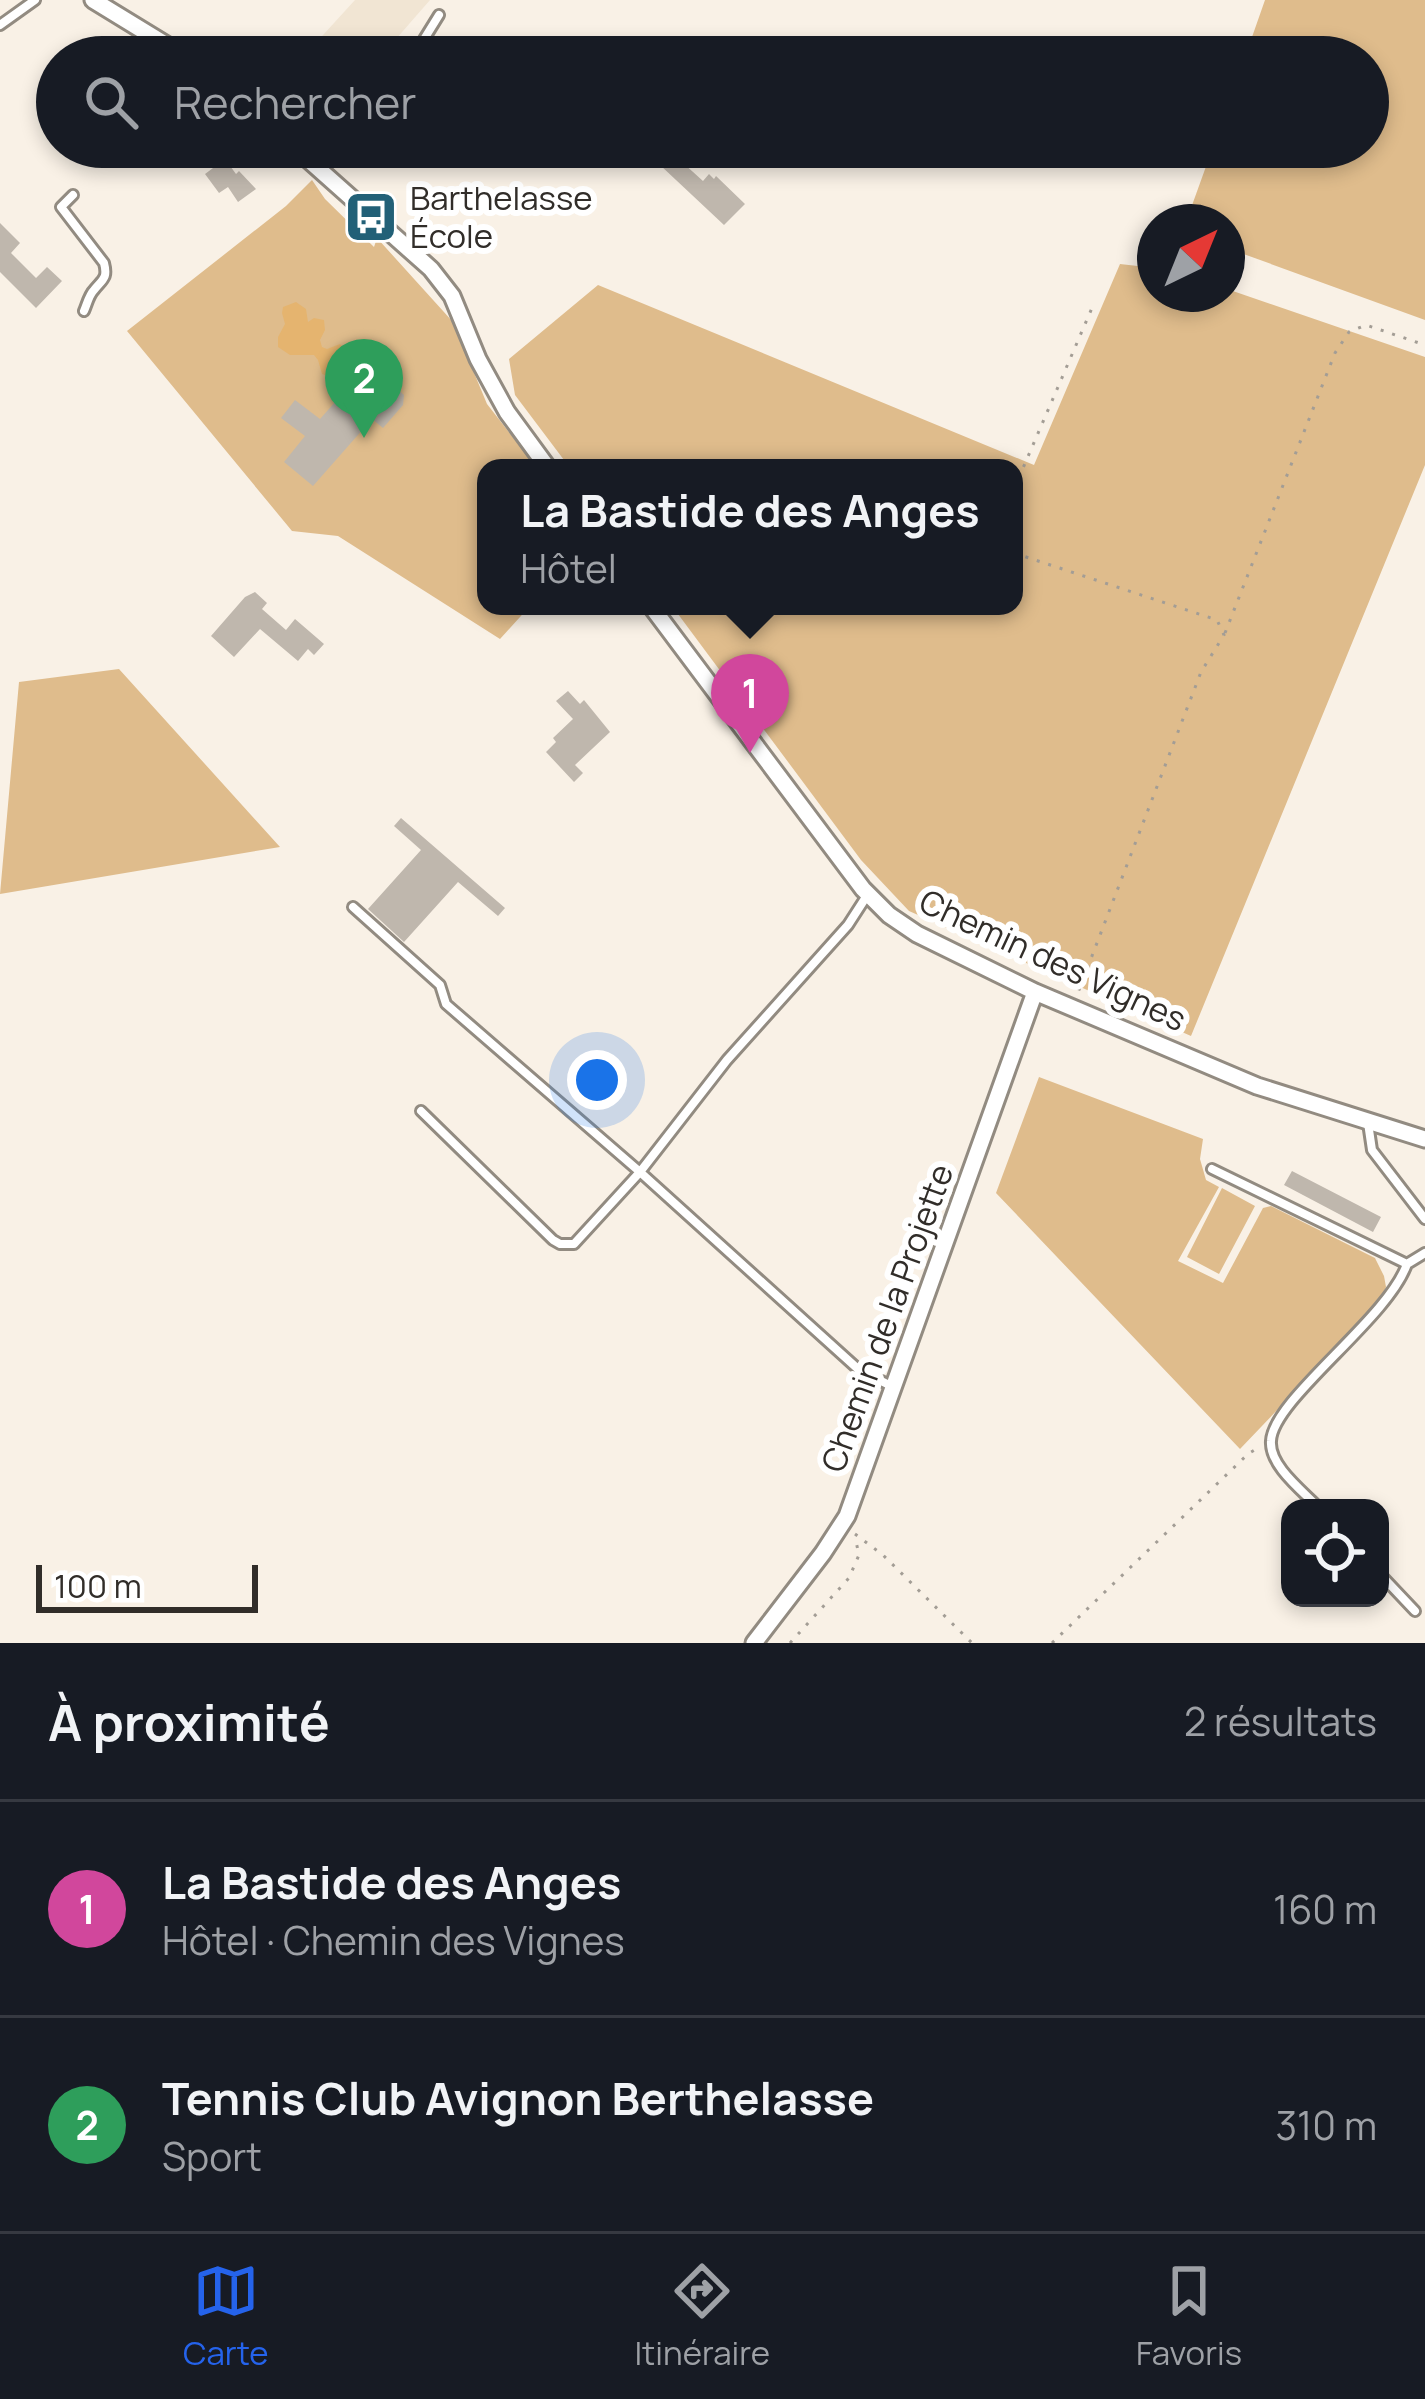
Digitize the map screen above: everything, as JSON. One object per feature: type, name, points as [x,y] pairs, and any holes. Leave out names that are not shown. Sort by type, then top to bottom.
[{"type":"street","points":[[93,0],[152,36]]},
{"type":"street","points":[[316,168],[431,268],[452,296],[507,412],[541,459]]},
{"type":"street","name":"Chemin des Vignes","points":[[659,615],[868,894],[889,915],[917,934],[1035,992],[1257,1086],[1425,1139]]},
{"type":"street","name":"Chemin de la Projette","points":[[754,1643],[847,1516],[1035,992]]},
{"type":"lane","points":[[0,25],[35,0]]},
{"type":"lane","points":[[426,36],[439,15]]},
{"type":"lane","points":[[73,195],[62,207],[106,272],[83,311]]},
{"type":"lane","points":[[421,1111],[553,1240],[565,1245],[579,1241],[728,1060],[848,925],[868,894]]},
{"type":"lane","points":[[353,907],[440,986],[446,1004],[858,1369],[894,1387]]},
{"type":"lane","points":[[1367,1122],[1372,1150],[1425,1219]]},
{"type":"lane","points":[[1212,1169],[1407,1264]]},
{"type":"lane","points":[[1311,1499],[1276,1462],[1270,1442],[1278,1422],[1381,1307],[1407,1264],[1425,1253]]},
{"type":"lane","points":[[1389,1584],[1415,1611]]},
{"type":"path","points":[[1023,468],[1092,308]]},
{"type":"path","points":[[1072,1008],[1202,672],[1224,635],[1335,353],[1349,332],[1366,325],[1425,345]]},
{"type":"path","points":[[1023,556],[1217,620],[1224,635]]},
{"type":"path","points":[[1052,1643],[1248,1454],[1270,1442]]},
{"type":"path","points":[[790,1643],[849,1578],[859,1556],[854,1533],[883,1555],[972,1643]]},
{"type":"shaded area","points":[[355,0],[430,0],[399,36],[322,36]]},
{"type":"shaded area","points":[[1265,0],[1425,0],[1425,320],[1245,255],[1245,204],[1192,204],[1205,168],[1389,168],[1389,36],[1252,36]]},
{"type":"shaded area","points":[[312,180],[374,247],[377,238],[453,322],[487,404],[530,459],[477,459],[477,615],[522,615],[500,639],[338,536],[292,531],[127,331],[286,206]]},
{"type":"shaded area","points":[[1120,264],[1137,266],[1137,312],[1245,312],[1245,295],[1425,357],[1425,465],[1191,1036],[909,911],[861,860],[679,615],[1023,615],[1023,460],[1034,465]]},
{"type":"shaded area","points":[[598,285],[1019,459],[563,459],[515,395],[509,359]]},
{"type":"shaded area","points":[[296,302],[306,309],[308,322],[324,320],[322,347],[340,344],[348,352],[342,374],[334,378],[322,374],[314,355],[290,355],[278,347],[285,324],[283,307]]},
{"type":"shaded area","points":[[119,669],[280,847],[0,894],[19,682]]},
{"type":"shaded area","points":[[1039,1077],[1203,1139],[1200,1159],[1206,1180],[1219,1187],[1178,1261],[1223,1283],[1263,1208],[1271,1206],[1375,1258],[1386,1287],[1378,1304],[1240,1449],[996,1193]]},
{"type":"shaded area","points":[[1222,1188],[1255,1206],[1219,1274],[1187,1257]]},
{"type":"building","points":[[213,168],[232,168],[256,189],[238,202],[228,187],[219,193],[205,174]]},
{"type":"building","points":[[663,168],[689,168],[703,181],[709,174],[716,176],[745,204],[724,225]]},
{"type":"building","points":[[0,223],[20,243],[11,253],[36,278],[47,267],[62,281],[36,308],[0,272]]},
{"type":"building","points":[[393,385],[404,395],[403,405],[383,428],[372,419],[313,486],[284,462],[305,436],[281,418],[295,400],[320,419],[336,401],[353,416],[378,389]]},
{"type":"building","points":[[255,592],[267,603],[262,609],[286,630],[295,619],[324,644],[314,655],[308,649],[298,661],[260,629],[234,657],[211,636]]},
{"type":"building","points":[[568,691],[580,704],[584,700],[610,732],[575,765],[583,773],[574,782],[546,752],[573,719],[556,701]]},
{"type":"building","points":[[401,818],[505,908],[498,916],[458,882],[404,942],[368,909],[421,850],[394,826]]},
{"type":"building","points":[[1292,1171],[1381,1217],[1373,1232],[1284,1185]]},
{"type":"place","name":"Barthelasse École","points":[[371,217]]},
{"type":"place","name":"Tennis Club Avignon Berthelasse","points":[[364,438]]},
{"type":"place","name":"La Bastide des Anges","points":[[750,753]]}]
